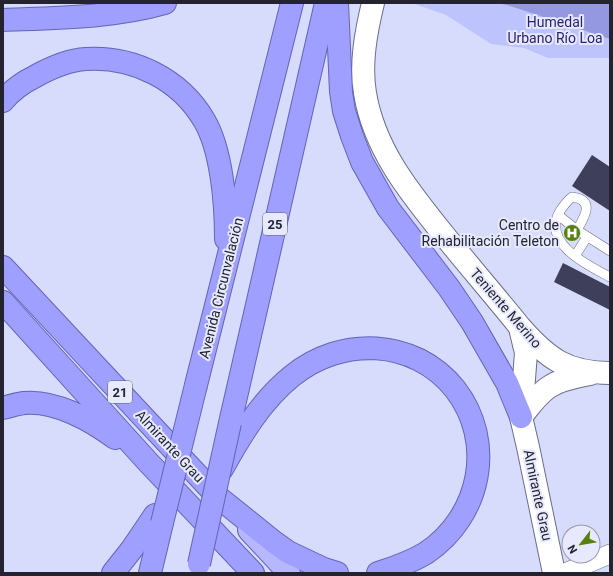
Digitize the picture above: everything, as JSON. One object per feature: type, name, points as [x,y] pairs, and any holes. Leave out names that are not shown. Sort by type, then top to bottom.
[{"type":"highway","points":[[3,20],[110,14],[134,11],[165,3]]},
{"type":"highway","name":"25","points":[[198,568],[219,473],[236,429],[320,25],[326,3]]},
{"type":"highway","points":[[337,3],[340,92],[344,111],[362,162],[388,208],[449,288],[472,322],[507,383],[521,417]]},
{"type":"highway","name":"Avenida Circunvalación","points":[[150,573],[158,519],[171,485],[290,13]]},
{"type":"highway","points":[[3,101],[9,94],[22,84],[52,67],[85,59],[103,59],[145,69],[164,79],[182,92],[204,120],[211,134],[221,172],[224,194],[226,270]]},
{"type":"highway","points":[[3,251],[21,286]]},
{"type":"highway","name":"Almirante Grau","points":[[3,267],[218,497]]},
{"type":"highway","name":"Almirante Grau","points":[[3,302],[147,461],[253,573]]},
{"type":"highway","points":[[236,429],[293,375],[312,362],[329,354],[345,349],[362,347],[393,350],[411,356],[443,376],[465,404],[477,442],[479,460],[477,478],[471,498],[463,515],[440,542],[409,562],[378,573]]},
{"type":"highway","points":[[3,408],[24,403],[38,403],[70,412],[100,426],[147,461]]},
{"type":"highway","points":[[218,497],[288,552],[324,570],[337,573]]},
{"type":"highway","points":[[113,573],[158,519]]},
{"type":"main road","name":"Almirante Grau","points":[[218,497],[289,573]]},
{"type":"street","name":"Teniente Merino","points":[[373,3],[364,52],[363,73],[365,93],[369,114],[377,136],[408,190],[520,327],[534,342],[556,361],[570,367],[603,373]]},
{"type":"street","name":"Almirante Grau","points":[[520,327],[526,353],[521,417],[554,573]]},
{"type":"street","points":[[521,417],[549,387],[573,377],[603,373]]},
{"type":"street","points":[[565,573],[610,554]]},
{"type":"lane","points":[[576,230],[586,215],[585,205],[581,199],[572,197],[566,202],[558,215],[556,221],[559,236],[565,248],[575,256],[610,277]]},
{"type":"lane","points":[[558,215],[576,230],[610,251]]},
{"type":"lane","points":[[575,256],[587,237]]},
{"type":"green space","name":"Humedal Urbano Río Loa","points":[[412,3],[610,3],[610,58],[548,58],[524,48],[491,44],[446,15]]},
{"type":"shaded area","points":[[497,3],[610,3],[610,39],[507,5]]},
{"type":"building","points":[[592,155],[610,167],[610,211],[572,186]]},
{"type":"building","points":[[563,263],[610,287],[610,310],[554,282]]},
{"type":"place","name":"Centro de Rehabilitación Teleton","points":[[572,233]]}]
